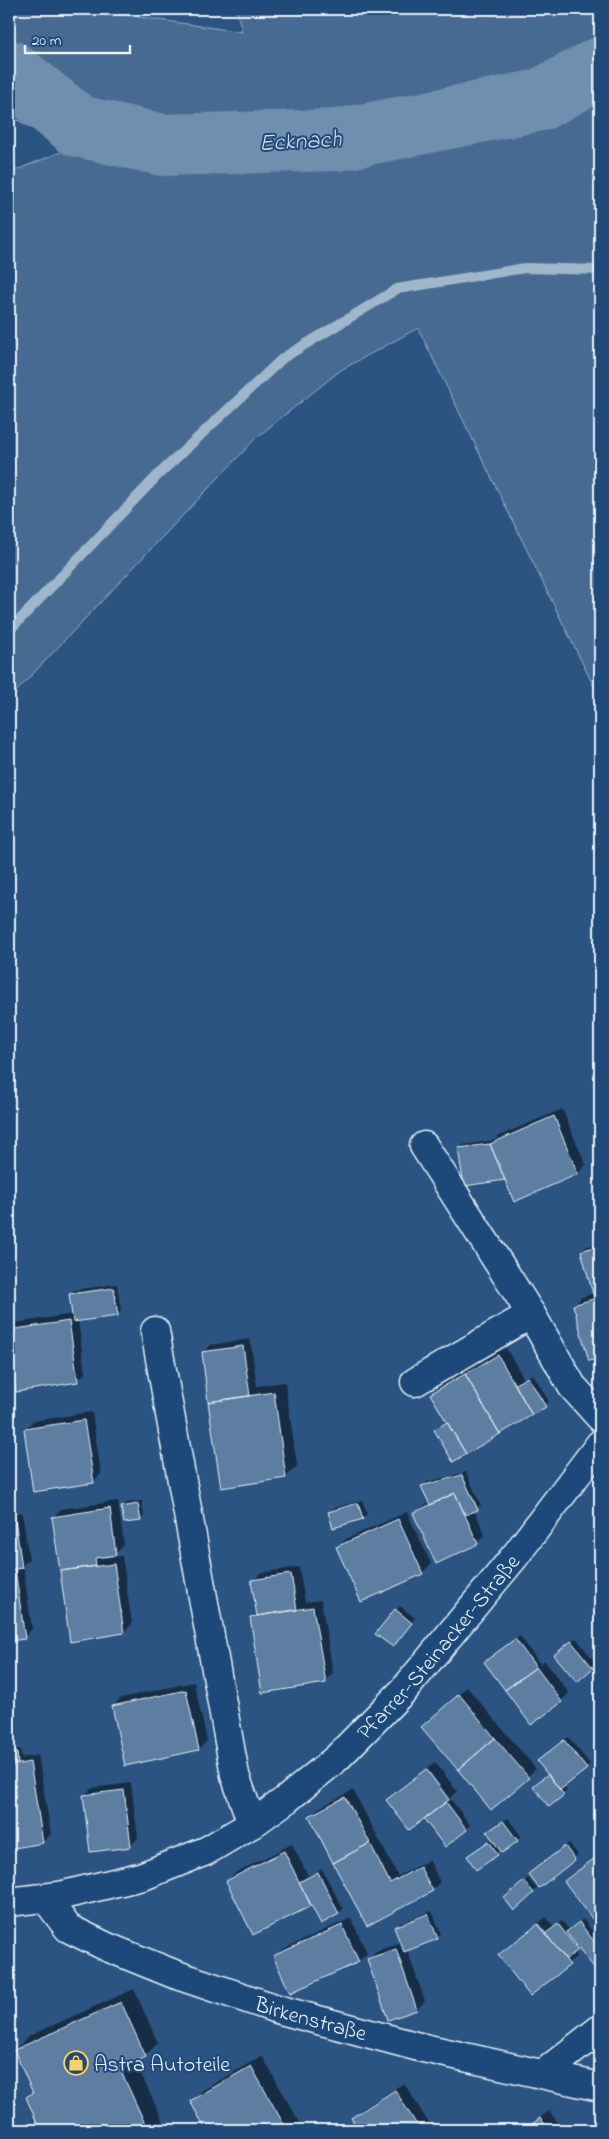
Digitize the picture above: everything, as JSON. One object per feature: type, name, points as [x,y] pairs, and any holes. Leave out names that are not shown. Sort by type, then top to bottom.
[{"type":"street","points":[[424,1146],[531,1314],[572,1386],[600,1418]]},
{"type":"street","points":[[415,1382],[531,1314]]},
{"type":"street","points":[[155,1331],[234,1775],[252,1824]]},
{"type":"street","name":"Pfarrer-Steinacker-Straße","points":[[9,1902],[46,1899],[143,1876],[206,1852],[252,1824],[287,1799],[338,1758],[404,1690],[516,1556],[600,1444]]},
{"type":"street","name":"Birkenstraße","points":[[46,1899],[68,1928],[107,1947],[174,1974],[277,2009],[419,2047],[544,2073],[600,2087]]},
{"type":"street","points":[[544,2073],[600,2029]]},
{"type":"shaded area","points":[[9,9],[113,9],[132,16],[242,32],[236,9],[600,9],[600,699],[418,328],[341,370],[257,437],[9,699],[9,173],[68,149],[9,115]]},
{"type":"building","points":[[554,1116],[578,1174],[514,1202],[490,1144]]},
{"type":"building","points":[[490,1144],[505,1180],[464,1186],[458,1148]]},
{"type":"building","points":[[600,1245],[600,1297],[594,1298],[581,1251]]},
{"type":"building","points":[[114,1288],[118,1316],[73,1322],[69,1294]]},
{"type":"building","points":[[600,1297],[600,1358],[589,1361],[573,1305]]},
{"type":"building","points":[[69,1321],[78,1382],[16,1392],[9,1330]]},
{"type":"building","points":[[243,1346],[250,1396],[208,1402],[202,1352]]},
{"type":"building","points":[[498,1355],[532,1415],[500,1434],[465,1374]]},
{"type":"building","points":[[465,1374],[500,1434],[466,1454],[430,1394]]},
{"type":"building","points":[[528,1377],[546,1407],[532,1415],[515,1384]]},
{"type":"building","points":[[274,1392],[286,1478],[221,1488],[208,1402]]},
{"type":"building","points":[[84,1420],[94,1483],[33,1492],[24,1429]]},
{"type":"building","points":[[447,1422],[466,1454],[453,1462],[434,1430]]},
{"type":"building","points":[[462,1475],[478,1510],[465,1515],[455,1493],[430,1505],[421,1486]]},
{"type":"building","points":[[455,1493],[478,1544],[436,1564],[413,1513]]},
{"type":"building","points":[[358,1503],[363,1519],[333,1528],[328,1512]]},
{"type":"building","points":[[138,1504],[141,1521],[124,1523],[121,1507]]},
{"type":"building","points":[[110,1508],[116,1555],[95,1558],[96,1566],[60,1571],[52,1517]]},
{"type":"building","points":[[15,1519],[22,1568],[9,1570],[9,1520]]},
{"type":"building","points":[[398,1519],[423,1574],[361,1602],[336,1547]]},
{"type":"building","points":[[114,1564],[124,1633],[70,1642],[60,1571]]},
{"type":"building","points":[[15,1569],[25,1639],[9,1641],[9,1570]]},
{"type":"building","points":[[291,1574],[297,1610],[257,1616],[251,1580]]},
{"type":"building","points":[[313,1607],[326,1683],[262,1693],[250,1617]]},
{"type":"building","points":[[395,1609],[412,1623],[393,1647],[375,1634]]},
{"type":"building","points":[[515,1639],[536,1667],[505,1690],[484,1662]]},
{"type":"building","points":[[571,1641],[593,1668],[577,1682],[554,1655]]},
{"type":"building","points":[[536,1667],[562,1702],[531,1725],[505,1690]]},
{"type":"building","points":[[186,1690],[199,1750],[125,1766],[112,1706]]},
{"type":"building","points":[[459,1694],[495,1738],[458,1770],[421,1727]]},
{"type":"building","points":[[495,1738],[529,1778],[491,1810],[458,1770]]},
{"type":"building","points":[[564,1740],[587,1769],[560,1790],[537,1761]]},
{"type":"building","points":[[17,1752],[18,1764],[9,1766],[9,1753]]},
{"type":"building","points":[[30,1762],[43,1843],[9,1849],[9,1766]]},
{"type":"building","points":[[426,1769],[449,1800],[409,1830],[386,1800]]},
{"type":"building","points":[[548,1774],[564,1795],[549,1807],[533,1786]]},
{"type":"building","points":[[124,1790],[131,1847],[90,1852],[83,1795]]},
{"type":"building","points":[[345,1797],[370,1843],[333,1863],[309,1816]]},
{"type":"building","points":[[446,1802],[467,1830],[445,1847],[424,1819]]},
{"type":"building","points":[[503,1821],[518,1841],[502,1853],[487,1832]]},
{"type":"building","points":[[489,1841],[498,1855],[476,1870],[467,1856]]},
{"type":"building","points":[[370,1843],[390,1883],[420,1867],[433,1891],[367,1926],[333,1863]]},
{"type":"building","points":[[565,1846],[575,1860],[539,1888],[528,1874]]},
{"type":"building","points":[[284,1851],[311,1906],[253,1935],[226,1881]]},
{"type":"building","points":[[595,1858],[600,1865],[600,1929],[564,1881]]},
{"type":"building","points":[[318,1872],[339,1914],[321,1924],[299,1882]]},
{"type":"building","points":[[524,1881],[534,1893],[514,1911],[504,1898]]},
{"type":"building","points":[[428,1914],[438,1939],[404,1952],[394,1927]]},
{"type":"building","points":[[579,1922],[600,1949],[600,1975],[566,1932]]},
{"type":"building","points":[[538,1924],[570,1965],[530,1996],[498,1955]]},
{"type":"building","points":[[558,1924],[578,1950],[566,1959],[545,1934]]},
{"type":"building","points":[[342,1925],[359,1962],[290,1993],[273,1956]]},
{"type":"building","points":[[396,1949],[417,2010],[388,2020],[367,1959]]},
{"type":"building","name":"Astra Autoteile","points":[[121,2002],[146,2057],[120,2069],[148,2130],[40,2130],[26,2097],[33,2093],[14,2050]]},
{"type":"building","points":[[251,2066],[287,2130],[206,2130],[190,2101]]},
{"type":"building","points":[[395,2090],[420,2130],[359,2130],[351,2118]]},
{"type":"building","points":[[540,2118],[550,2130],[524,2130]]},
{"type":"waterway","name":"Ecknach","points":[[9,71],[78,126],[163,145],[337,140],[540,100],[600,68]]},
{"type":"waterway","points":[[9,631],[159,474],[283,358],[397,289],[525,268],[600,270]]},
{"type":"place","name":"Astra Autoteile","points":[[76,2063]]}]
